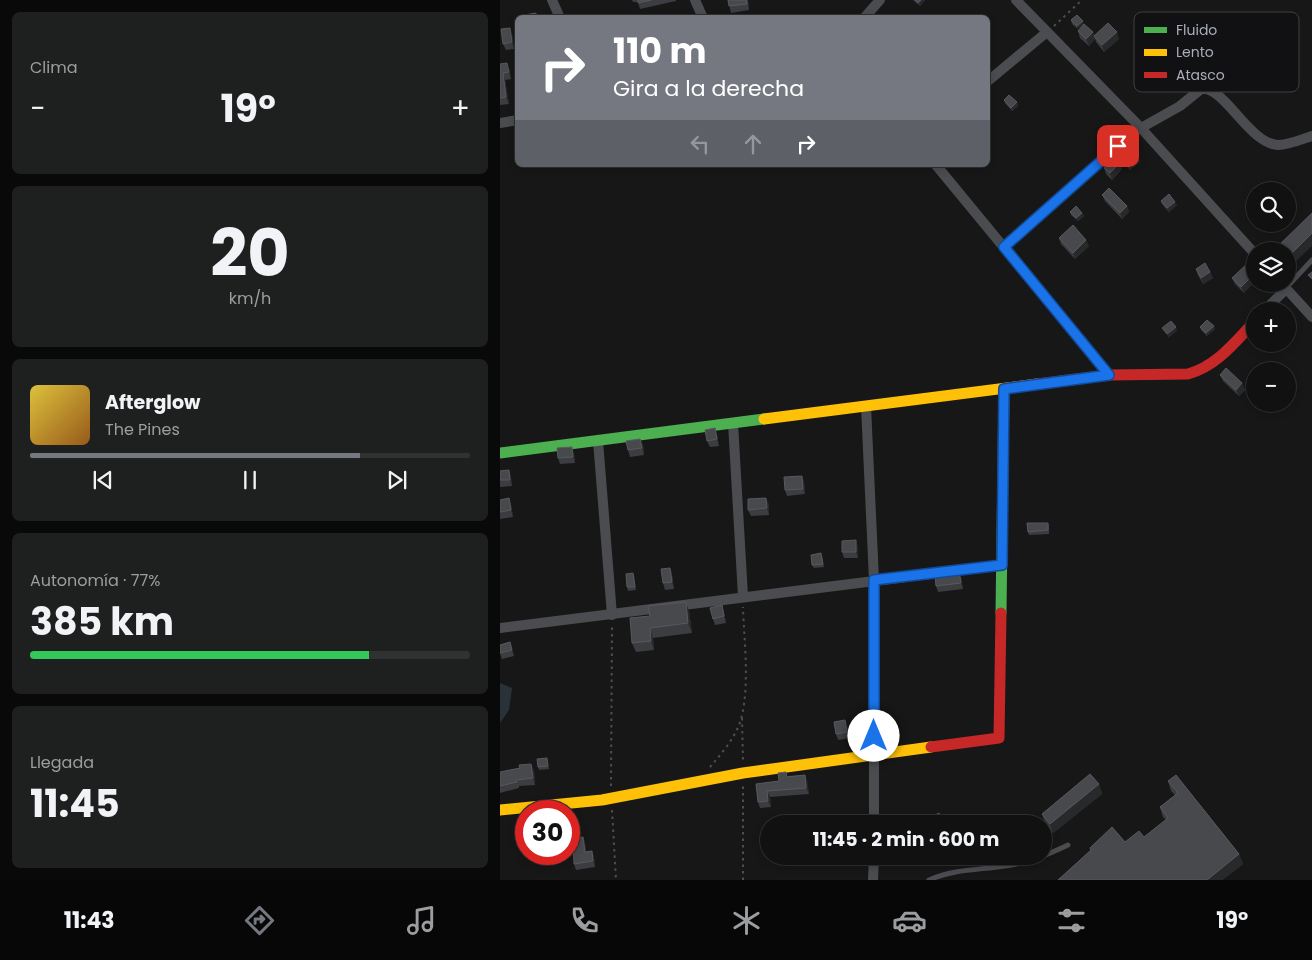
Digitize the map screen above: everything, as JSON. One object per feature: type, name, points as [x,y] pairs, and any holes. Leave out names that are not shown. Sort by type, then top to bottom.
[{"type":"street","points":[[552,0],[559,15]]},
{"type":"street","points":[[695,0],[702,15]]},
{"type":"street","points":[[1016,0],[1140,127],[1246,244]]},
{"type":"street","points":[[866,15],[872,2]]},
{"type":"street","points":[[990,79],[1047,32]]},
{"type":"street","points":[[1004,247],[1140,127],[1180,106],[1196,92]]},
{"type":"street","points":[[1214,92],[1238,118],[1269,143],[1282,144],[1312,136]]},
{"type":"street","points":[[500,123],[515,120]]},
{"type":"street","points":[[938,167],[1109,375]]},
{"type":"street","points":[[1271,302],[1279,292]]},
{"type":"street","points":[[1289,292],[1312,317]]},
{"type":"street","points":[[500,453],[1109,375],[1188,374],[1213,364],[1246,330]]},
{"type":"street","points":[[500,810],[611,798],[743,773],[999,738],[1004,389]]},
{"type":"street","points":[[866,406],[874,580],[874,815]]},
{"type":"street","points":[[733,424],[743,596]]},
{"type":"street","points":[[598,441],[612,616]]},
{"type":"street","points":[[500,628],[612,616],[743,596],[1002,565]]},
{"type":"street","points":[[873,880],[874,865]]},
{"type":"lane","points":[[1296,275],[1312,260]]},
{"type":"lane","points":[[929,880],[953,872],[1038,860],[1068,845]]},
{"type":"path","points":[[1047,32],[1082,0]]},
{"type":"path","points":[[743,596],[745,671],[742,713],[743,880]]},
{"type":"path","points":[[612,616],[611,798],[616,880]]},
{"type":"path","points":[[708,769],[734,734],[742,713]]},
{"type":"shaded area","points":[[500,683],[512,688],[509,710],[500,723]]},
{"type":"building","points":[[638,0],[651,0],[638,3]]},
{"type":"building","points":[[728,0],[746,0],[747,4],[729,6]]},
{"type":"building","points":[[1077,15],[1083,21],[1077,26],[1071,20]]},
{"type":"building","points":[[1108,23],[1117,32],[1102,45],[1094,36]]},
{"type":"building","points":[[1084,24],[1093,32],[1086,39],[1078,31]]},
{"type":"building","points":[[510,28],[512,42],[503,44],[501,29]]},
{"type":"building","points":[[507,63],[509,72],[503,73],[506,97],[500,98],[500,64]]},
{"type":"building","points":[[1009,95],[1017,102],[1011,108],[1004,100]]},
{"type":"building","points":[[1130,147],[1138,155],[1128,164],[1120,156]]},
{"type":"building","points":[[1113,157],[1120,163],[1110,173],[1104,168]]},
{"type":"building","points":[[1109,188],[1127,206],[1120,213],[1102,195]]},
{"type":"building","points":[[1169,194],[1175,202],[1167,208],[1161,201]]},
{"type":"building","points":[[1076,206],[1082,213],[1076,218],[1070,212]]},
{"type":"building","points":[[1312,213],[1312,233],[1296,249],[1296,242],[1282,242],[1292,232],[1296,232],[1296,229]]},
{"type":"building","points":[[1073,225],[1086,240],[1073,253],[1059,238]]},
{"type":"building","points":[[1205,263],[1210,272],[1201,278],[1196,269]]},
{"type":"building","points":[[1246,265],[1246,282],[1241,287],[1232,278]]},
{"type":"building","points":[[1207,320],[1214,326],[1206,333],[1200,327]]},
{"type":"building","points":[[1171,321],[1176,327],[1167,334],[1162,328]]},
{"type":"building","points":[[1226,368],[1242,383],[1236,390],[1220,375]]},
{"type":"building","points":[[715,428],[717,439],[707,441],[705,430]]},
{"type":"building","points":[[640,439],[642,448],[628,450],[626,441]]},
{"type":"building","points":[[572,447],[573,457],[558,458],[557,448]]},
{"type":"building","points":[[509,470],[510,480],[500,480],[500,471]]},
{"type":"building","points":[[802,476],[803,489],[785,490],[784,477]]},
{"type":"building","points":[[509,498],[511,510],[500,512],[500,500]]},
{"type":"building","points":[[766,498],[767,508],[748,510],[748,499]]},
{"type":"building","points":[[1027,523],[1048,523],[1048,530],[1028,532]]},
{"type":"building","points":[[856,540],[856,552],[842,552],[842,541]]},
{"type":"building","points":[[821,553],[823,564],[812,565],[811,555]]},
{"type":"building","points":[[670,568],[672,582],[663,583],[661,569]]},
{"type":"building","points":[[959,571],[961,583],[936,586],[935,574]]},
{"type":"building","points":[[633,573],[635,587],[627,587],[626,574]]},
{"type":"building","points":[[686,602],[688,623],[650,628],[651,641],[632,643],[630,618],[650,616],[648,606]]},
{"type":"building","points":[[722,605],[724,616],[713,619],[710,608]]},
{"type":"building","points":[[510,642],[512,650],[500,653],[500,645]]},
{"type":"building","points":[[845,720],[847,732],[836,734],[834,722]]},
{"type":"building","points":[[547,758],[548,766],[538,767],[537,759]]},
{"type":"building","points":[[531,764],[533,778],[516,780],[517,782],[500,786],[500,772],[520,768],[519,765]]},
{"type":"building","points":[[786,772],[787,777],[805,775],[806,788],[767,791],[768,801],[758,802],[756,784],[779,781],[778,773]]},
{"type":"building","points":[[1090,774],[1099,784],[1052,822],[1052,815],[1042,814]]},
{"type":"building","points":[[1176,775],[1239,854],[1207,880],[1058,880],[1091,850],[1090,848],[1112,827],[1125,842],[1139,831],[1144,837],[1168,818],[1160,807],[1178,793],[1168,781]]},
{"type":"building","points":[[580,837],[583,837],[585,852],[592,851],[593,861],[580,863]]},
{"type":"traffic: fast","points":[[1001,613],[1004,389]]},
{"type":"traffic: fast","points":[[500,453],[764,419]]},
{"type":"traffic: slow","points":[[764,419],[1037,384]]},
{"type":"traffic: slow","points":[[500,810],[602,800],[743,773],[931,747]]},
{"type":"traffic: jam","points":[[1037,384],[1109,375],[1188,374],[1217,359],[1246,331]]},
{"type":"traffic: jam","points":[[931,747],[999,738],[1001,613]]},
{"type":"route","points":[[874,736],[874,580],[1002,565],[1004,389],[1109,375],[1004,247],[1118,146]]}]
